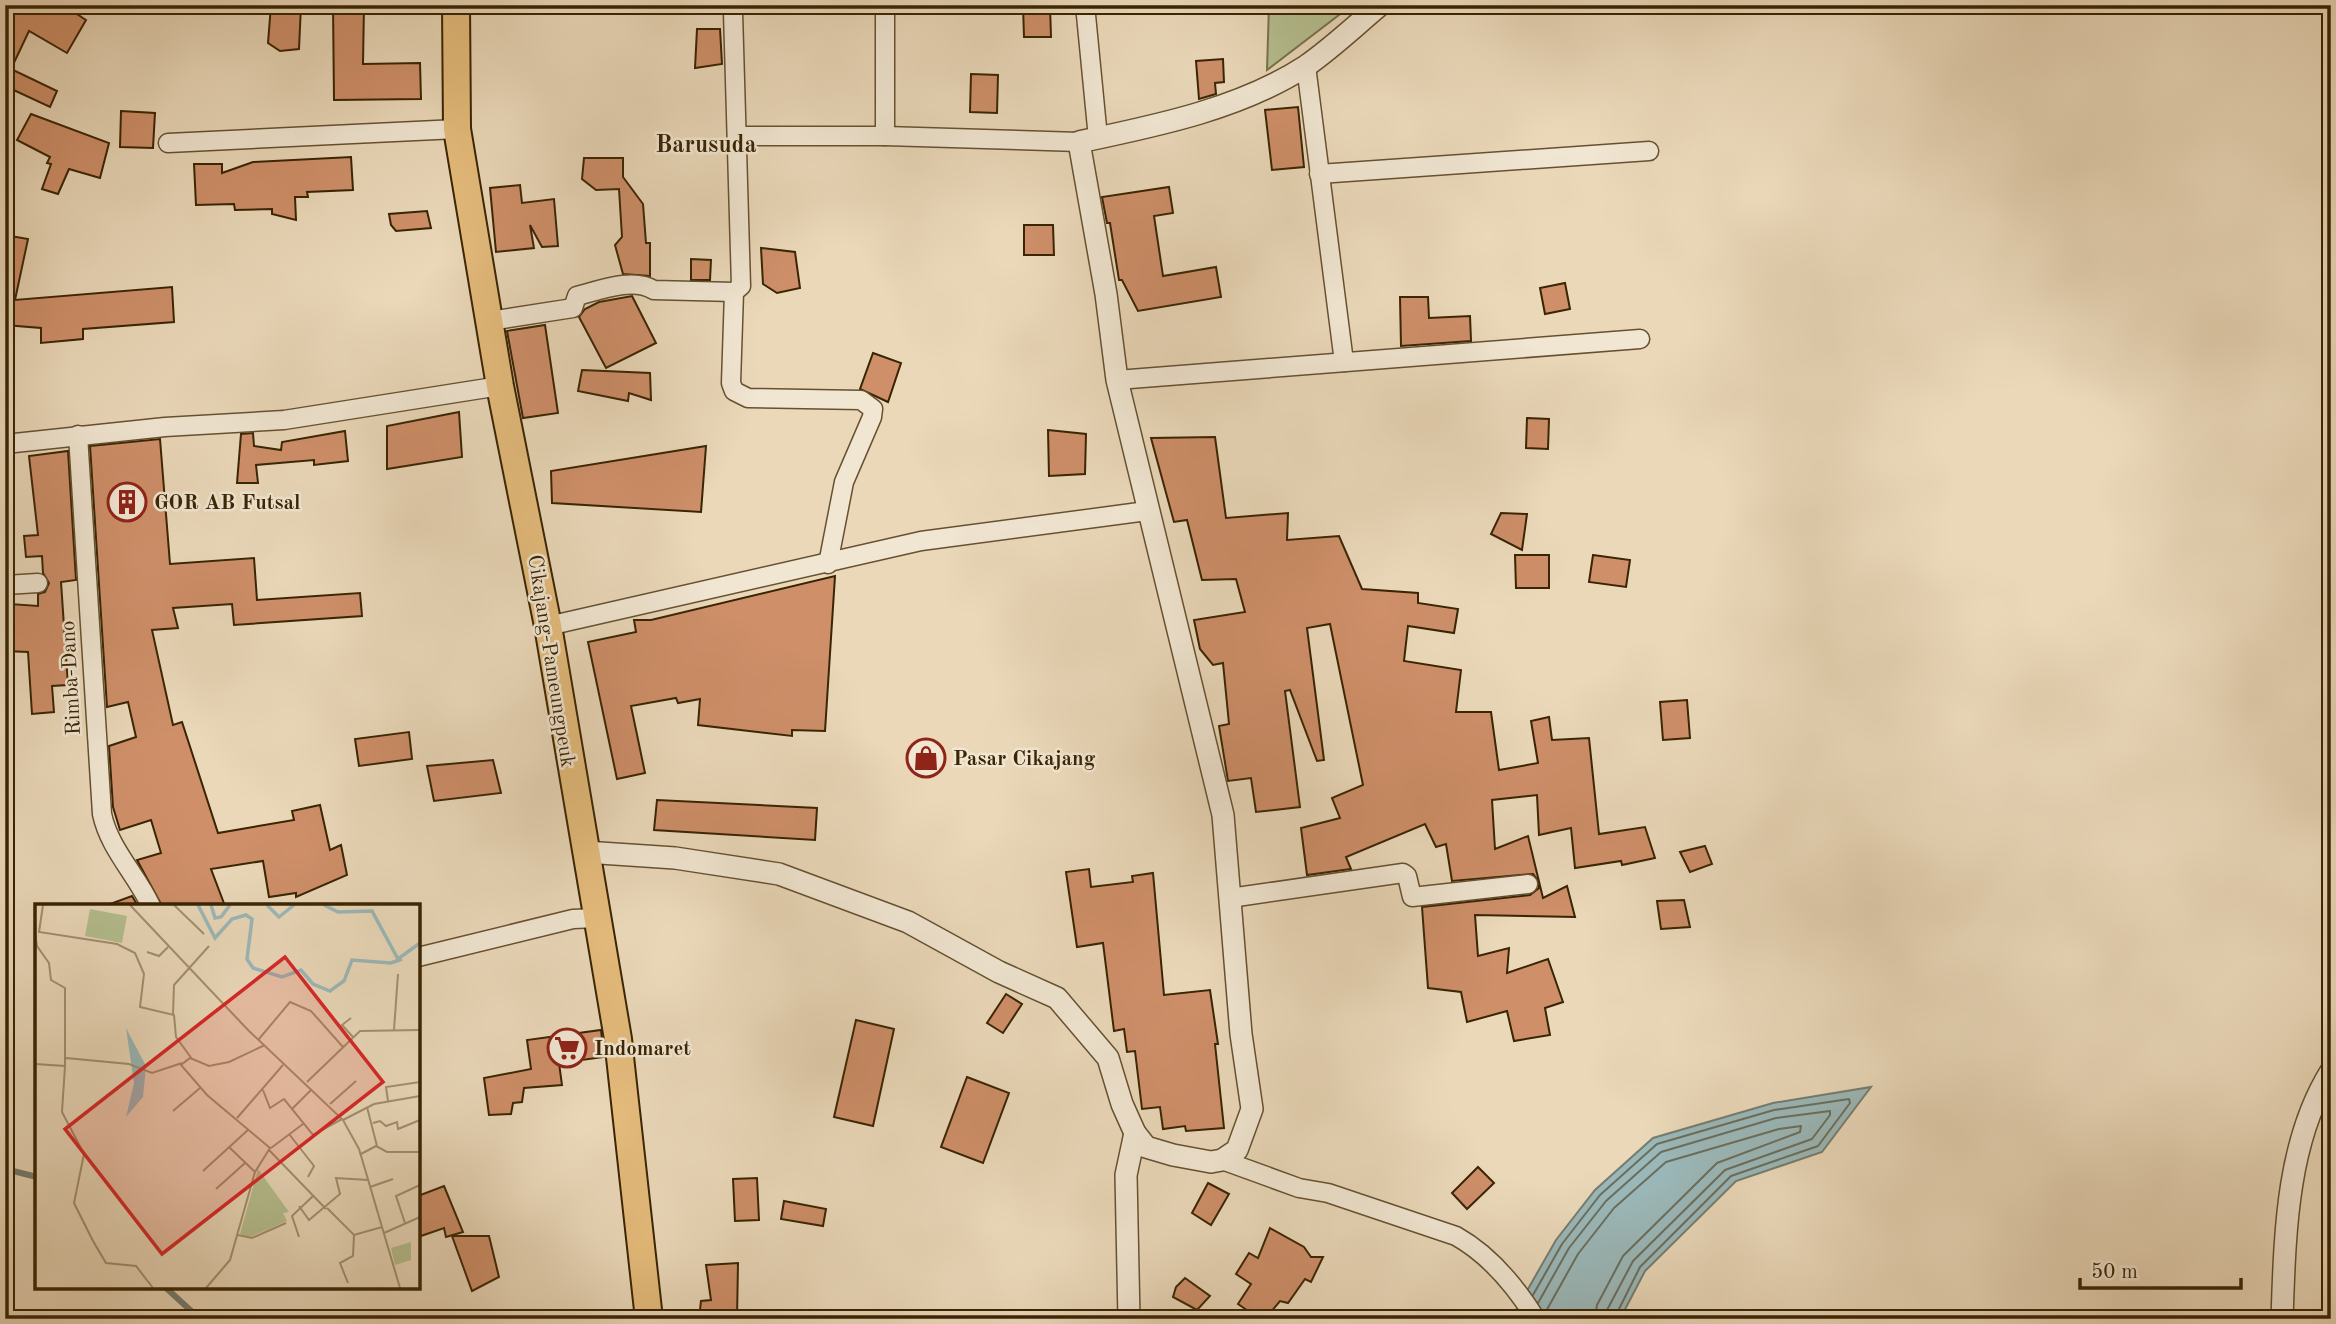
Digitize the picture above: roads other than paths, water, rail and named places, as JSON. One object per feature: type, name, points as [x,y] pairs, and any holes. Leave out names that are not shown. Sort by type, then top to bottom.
[{"type":"main road","name":"Cikajang-Pameungpeuk","points":[[456,5],[457,129],[500,386],[548,626],[618,1040],[649,1319]]},
{"type":"street","points":[[489,321],[573,308],[577,296],[612,286],[646,285],[654,290],[734,292],[741,286],[733,12],[729,5]]},
{"type":"street","points":[[885,5],[885,136]]},
{"type":"street","points":[[1085,5],[1089,140],[1117,380],[1223,816],[1241,1034],[1252,1109],[1237,1150],[1222,1160]]},
{"type":"street","points":[[737,136],[1089,140],[1212,109],[1263,89],[1306,66],[1380,5]]},
{"type":"street","points":[[1306,66],[1344,362]]},
{"type":"street","points":[[167,143],[457,129]]},
{"type":"street","points":[[1319,174],[1649,151]]},
{"type":"street","points":[[734,292],[731,383],[734,391],[748,398],[861,400],[873,409],[873,416],[844,482],[828,564]]},
{"type":"street","points":[[1117,380],[1640,339]]},
{"type":"street","points":[[5,444],[78,435],[284,420],[500,386]]},
{"type":"street","name":"Rimba-Dano","points":[[78,435],[102,814],[106,833],[139,880],[150,904]]},
{"type":"street","points":[[548,626],[921,541],[1147,511]]},
{"type":"street","points":[[5,585],[38,583]]},
{"type":"street","points":[[585,852],[676,858],[779,874],[908,922],[999,972],[1057,998],[1108,1058],[1122,1104],[1135,1133],[1146,1147],[1173,1155],[1222,1160],[1299,1188],[1328,1194],[1456,1236],[1474,1247],[1519,1291],[1536,1319]]},
{"type":"street","points":[[1230,898],[1403,873],[1407,876],[1412,897],[1528,884]]},
{"type":"street","points":[[420,957],[573,919],[597,918]]},
{"type":"street","points":[[2282,1319],[2285,1245],[2302,1132],[2317,1094],[2331,1071]]},
{"type":"street","points":[[1129,1319],[1126,1175],[1135,1133]]},
{"type":"water","points":[[1871,1087],[1822,1152],[1736,1181],[1645,1271],[1620,1319],[1491,1319],[1516,1310],[1556,1240],[1595,1190],[1653,1138],[1773,1103]]},
{"type":"waterway","points":[[5,1169],[35,1176]]},
{"type":"waterway","points":[[167,1289],[200,1319]]},
{"type":"place","name":"GOR AB Futsal","points":[[127,502]]},
{"type":"place","name":"Pasar Cikajang","points":[[926,758]]},
{"type":"place","name":"Indomaret","points":[[567,1048]]},
{"type":"district","name":"Barusuda","points":[[706,144]]}]
